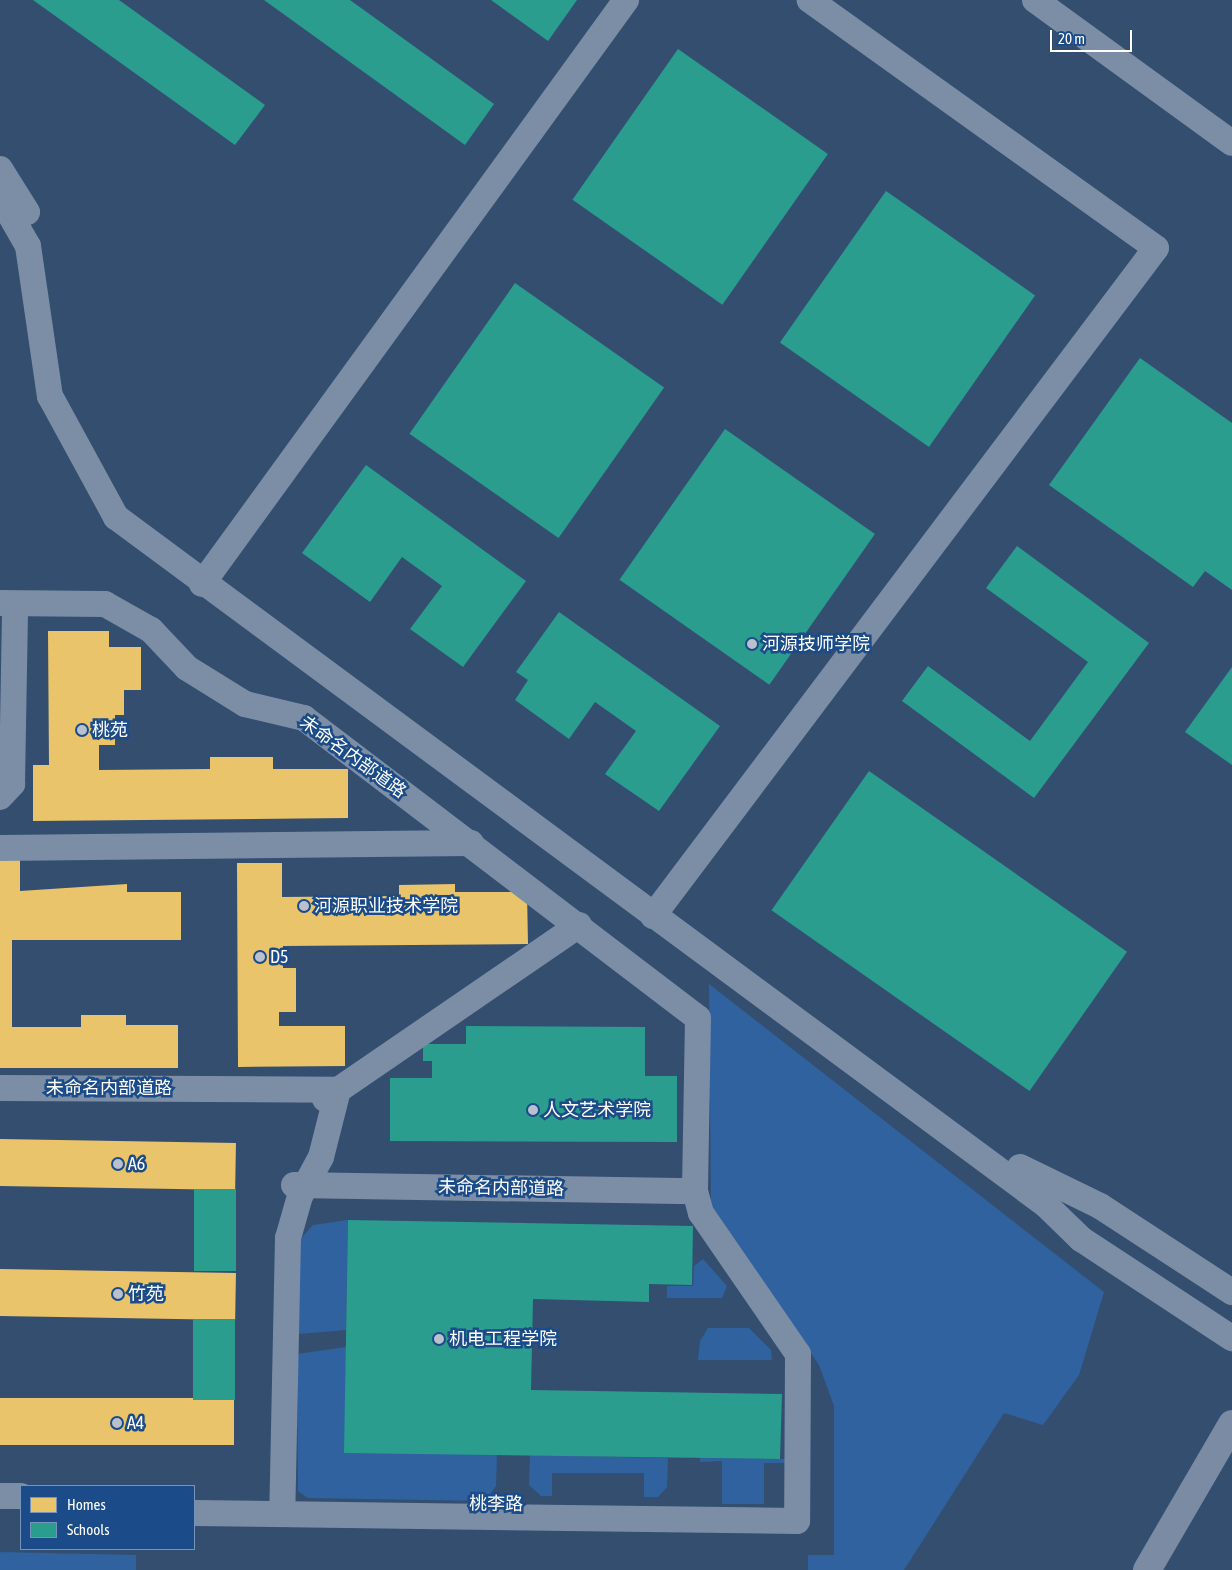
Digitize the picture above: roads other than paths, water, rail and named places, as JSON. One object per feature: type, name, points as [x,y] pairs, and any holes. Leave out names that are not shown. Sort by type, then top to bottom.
[{"type":"main road","points":[[1147,1570],[1232,1424]]},
{"type":"street","points":[[206,577],[626,0]]},
{"type":"street","points":[[658,910],[1156,248],[810,0]]},
{"type":"street","points":[[1035,0],[1232,143]]},
{"type":"street","points":[[0,168],[39,232],[61,385],[127,504],[206,577]]},
{"type":"street","points":[[0,197],[28,246],[50,396],[116,517],[206,577],[658,910],[1012,1163],[1100,1206],[1232,1292]]},
{"type":"street","points":[[0,797],[12,784],[7,603]]},
{"type":"street","name":"未命名内部道路","points":[[7,603],[105,604],[151,630],[187,668],[245,704],[304,718],[463,837],[698,1018],[696,1191],[701,1213],[798,1354],[798,1515]]},
{"type":"street","points":[[0,833],[463,837]]},
{"type":"street","points":[[0,848],[463,837]]},
{"type":"street","points":[[658,910],[1046,1205],[1081,1239],[1232,1338]]},
{"type":"street","points":[[277,1507],[288,1238],[300,1185],[332,1094],[579,926]]},
{"type":"street","name":"未命名内部道路","points":[[0,1088],[332,1094]]},
{"type":"street","name":"未命名内部道路","points":[[0,1097],[332,1094]]},
{"type":"street","name":"未命名内部道路","points":[[300,1185],[696,1191]]},
{"type":"street","points":[[0,1496],[20,1496]]},
{"type":"street","name":"桃李路","points":[[195,1499],[277,1507],[798,1515]]},
{"type":"street","name":"桃李路","points":[[195,1513],[277,1507]]},
{"type":"street","points":[[0,1510],[20,1510]]},
{"type":"place","name":"河源技师学院","points":[[752,644]]},
{"type":"place","name":"桃苑","points":[[82,730]]},
{"type":"place","name":"河源职业技术学院","points":[[304,906]]},
{"type":"place","name":"D5","points":[[260,957]]},
{"type":"place","name":"人文艺术学院","points":[[533,1110]]},
{"type":"place","name":"A6","points":[[118,1164]]},
{"type":"place","name":"竹苑","points":[[118,1294]]},
{"type":"place","name":"机电工程学院","points":[[439,1339]]},
{"type":"place","name":"A4","points":[[117,1423]]}]
